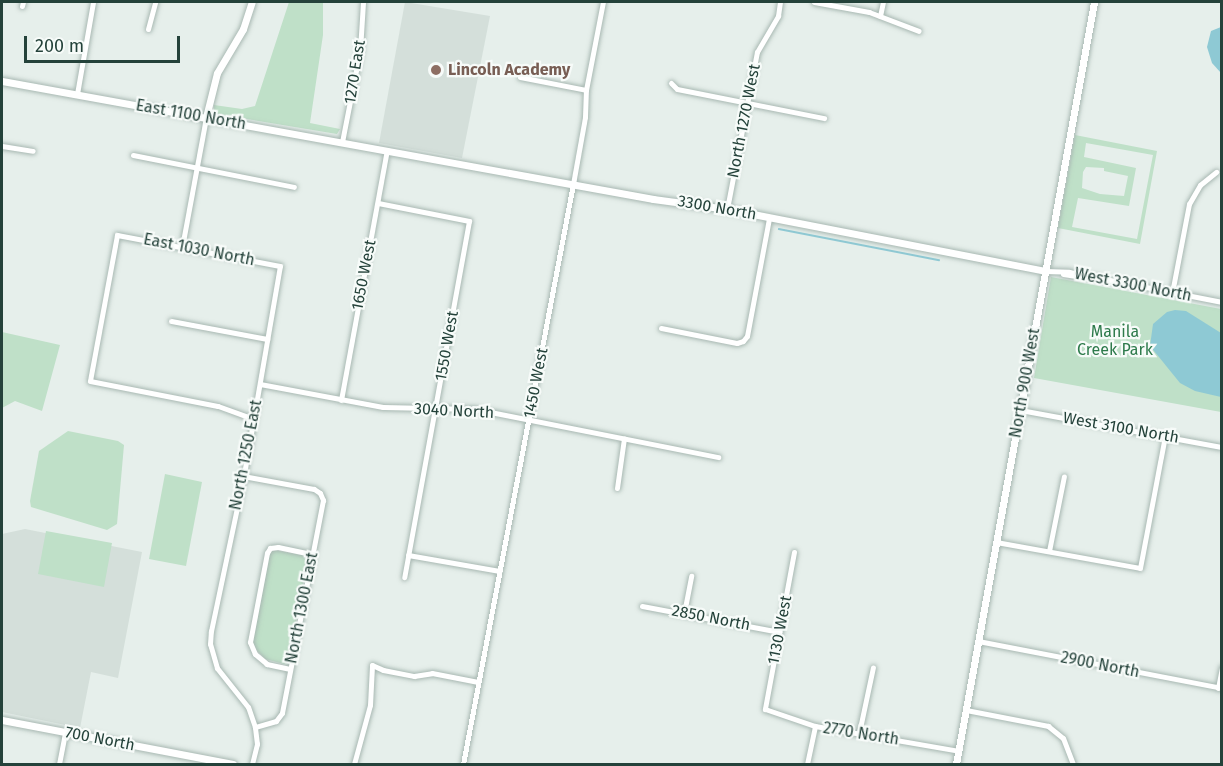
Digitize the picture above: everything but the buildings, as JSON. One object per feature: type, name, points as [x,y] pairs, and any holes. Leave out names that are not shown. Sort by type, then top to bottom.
[{"type":"street","points":[[77,94],[93,2]]},
{"type":"street","points":[[148,29],[155,2]]},
{"type":"street","points":[[182,247],[206,117],[217,73],[243,29],[252,2]]},
{"type":"street","name":"1270 East","points":[[342,142],[360,50],[363,2]]},
{"type":"street","name":"1450 West","points":[[463,765],[530,419],[585,117],[586,90],[603,2]]},
{"type":"street","name":"North 1270 West","points":[[727,209],[757,52],[778,16],[780,2]]},
{"type":"street","points":[[813,2],[880,16],[919,31]]},
{"type":"street","points":[[880,16],[883,2]]},
{"type":"street","name":"North 900 West","points":[[956,765],[1094,2]]},
{"type":"street","points":[[520,77],[586,90]]},
{"type":"street","name":"East 1100 North","points":[[2,81],[384,150]]},
{"type":"street","points":[[671,83],[677,89],[824,118]]},
{"type":"street","points":[[2,155],[2,146],[33,151]]},
{"type":"street","name":"3300 North","points":[[384,150],[653,199],[727,209],[1045,271]]},
{"type":"street","name":"1650 West","points":[[341,400],[378,203],[384,150]]},
{"type":"street","points":[[133,155],[294,187]]},
{"type":"street","points":[[1172,293],[1193,193],[1216,172]]},
{"type":"street","name":"1550 West","points":[[378,203],[470,221],[404,577]]},
{"type":"street","points":[[661,328],[737,343],[743,341],[747,336],[769,218]]},
{"type":"street","name":"East 1030 North","points":[[253,419],[219,406],[90,381],[117,235],[280,266]]},
{"type":"street","name":"North 1250 East","points":[[255,727],[248,707],[217,668],[210,644],[243,476],[280,266]]},
{"type":"street","name":"West 3300 North","points":[[1045,271],[1221,302]]},
{"type":"street","points":[[171,321],[267,339]]},
{"type":"street","name":"3040 North","points":[[260,384],[383,407],[475,409],[717,457]]},
{"type":"street","name":"West 3100 North","points":[[1020,410],[1221,447]]},
{"type":"street","points":[[996,542],[1140,568],[1165,436]]},
{"type":"street","points":[[617,488],[624,438]]},
{"type":"street","name":"North 1300 East","points":[[243,476],[314,489],[320,493],[323,500],[282,713],[276,721],[255,727]]},
{"type":"street","points":[[1049,550],[1064,476]]},
{"type":"street","points":[[290,669],[267,664],[255,654],[250,642],[267,553],[270,548],[278,547],[312,554]]},
{"type":"street","name":"1130 West","points":[[765,709],[794,552]]},
{"type":"street","points":[[408,555],[500,571]]},
{"type":"street","points":[[684,613],[692,576]]},
{"type":"street","name":"2850 North","points":[[642,606],[780,632]]},
{"type":"street","name":"2900 North","points":[[978,641],[1220,688]]},
{"type":"street","points":[[354,765],[370,705],[372,665],[383,670],[414,676],[432,673],[478,682]]},
{"type":"street","points":[[859,733],[873,667]]},
{"type":"street","points":[[1220,688],[1221,667]]},
{"type":"street","name":"2770 North","points":[[765,709],[815,726],[958,751]]},
{"type":"street","points":[[966,710],[1048,726],[1063,738],[1073,765]]},
{"type":"street","name":"700 North","points":[[2,720],[233,765]]},
{"type":"street","points":[[807,765],[815,726]]},
{"type":"street","points":[[252,765],[256,744],[255,727]]},
{"type":"street","points":[[59,765],[65,733]]},
{"type":"shaded area","name":"Lincoln Academy","points":[[405,2],[490,16],[462,158],[379,143]]},
{"type":"shaded area","points":[[25,529],[142,552],[118,678],[91,672],[80,728],[2,712],[2,534]]},
{"type":"green space","points":[[289,2],[323,2],[323,35],[310,123],[340,129],[337,134],[214,112],[214,105],[242,109],[255,106]]},
{"type":"green space","points":[[1075,135],[1157,151],[1140,244],[1058,228]],"holes":[[[1086,143],[1153,155],[1137,239],[1072,227],[1078,198],[1129,206],[1136,168],[1084,157]],[[1086,167],[1104,168],[1104,171],[1128,176],[1124,196],[1100,194],[1082,188],[1083,172]]]},
{"type":"green space","name":"Manila Creek Park","points":[[1051,277],[1221,309],[1221,412],[1034,378]]},
{"type":"green space","points":[[2,332],[60,345],[42,411],[15,401],[2,408]]},
{"type":"green space","points":[[68,431],[118,441],[124,445],[117,524],[107,530],[31,507],[30,501],[39,451]]},
{"type":"green space","points":[[165,474],[202,482],[186,566],[149,559]]},
{"type":"green space","points":[[46,531],[112,543],[104,587],[38,574]]},
{"type":"green space","points":[[274,550],[306,556],[308,559],[288,662],[284,664],[265,659],[255,648],[253,641],[270,553]]},
{"type":"water","points":[[1222,27],[1221,73],[1212,63],[1207,47],[1211,31]]},
{"type":"water","points":[[1186,311],[1221,333],[1221,397],[1195,391],[1180,383],[1150,346],[1153,324],[1167,312]]},
{"type":"waterway","points":[[779,229],[939,260]]},
{"type":"place","name":"Lincoln Academy","points":[[436,70]]}]
